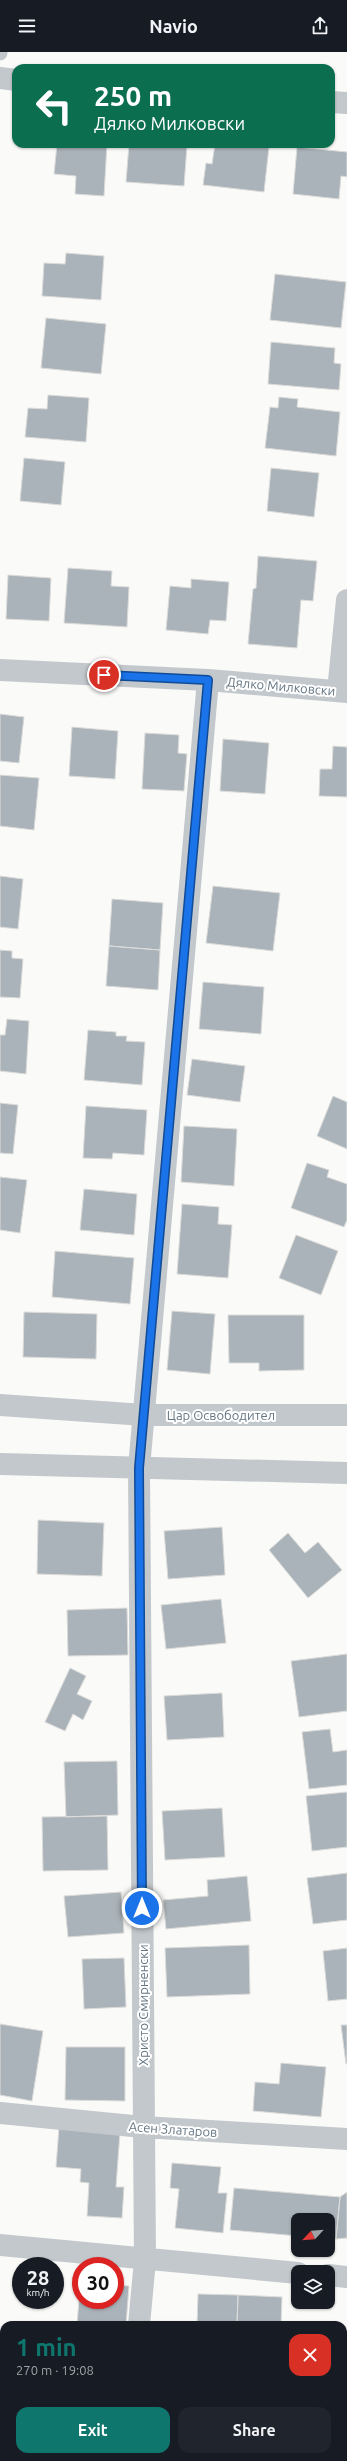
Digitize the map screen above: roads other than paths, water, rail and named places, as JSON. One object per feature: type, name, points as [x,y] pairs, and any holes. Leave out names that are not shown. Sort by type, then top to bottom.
[{"type":"street","points":[[0,78],[12,80]]},
{"type":"street","points":[[335,102],[347,103]]},
{"type":"street","points":[[343,692],[347,600]]},
{"type":"street","name":"Дялко Милковски","points":[[0,670],[208,680],[343,692]]},
{"type":"street","name":"Христо Смирненски","points":[[139,2321],[145,2260],[139,1468],[208,680]]},
{"type":"street","name":"Цар Освободител","points":[[0,1405],[144,1415],[347,1415]]},
{"type":"street","points":[[0,1464],[347,1473]]},
{"type":"street","name":"Асен Златаров","points":[[0,2113],[144,2127],[347,2139]]},
{"type":"street","points":[[0,2245],[145,2260],[291,2272]]},
{"type":"street","points":[[335,2276],[347,2277]]}]
